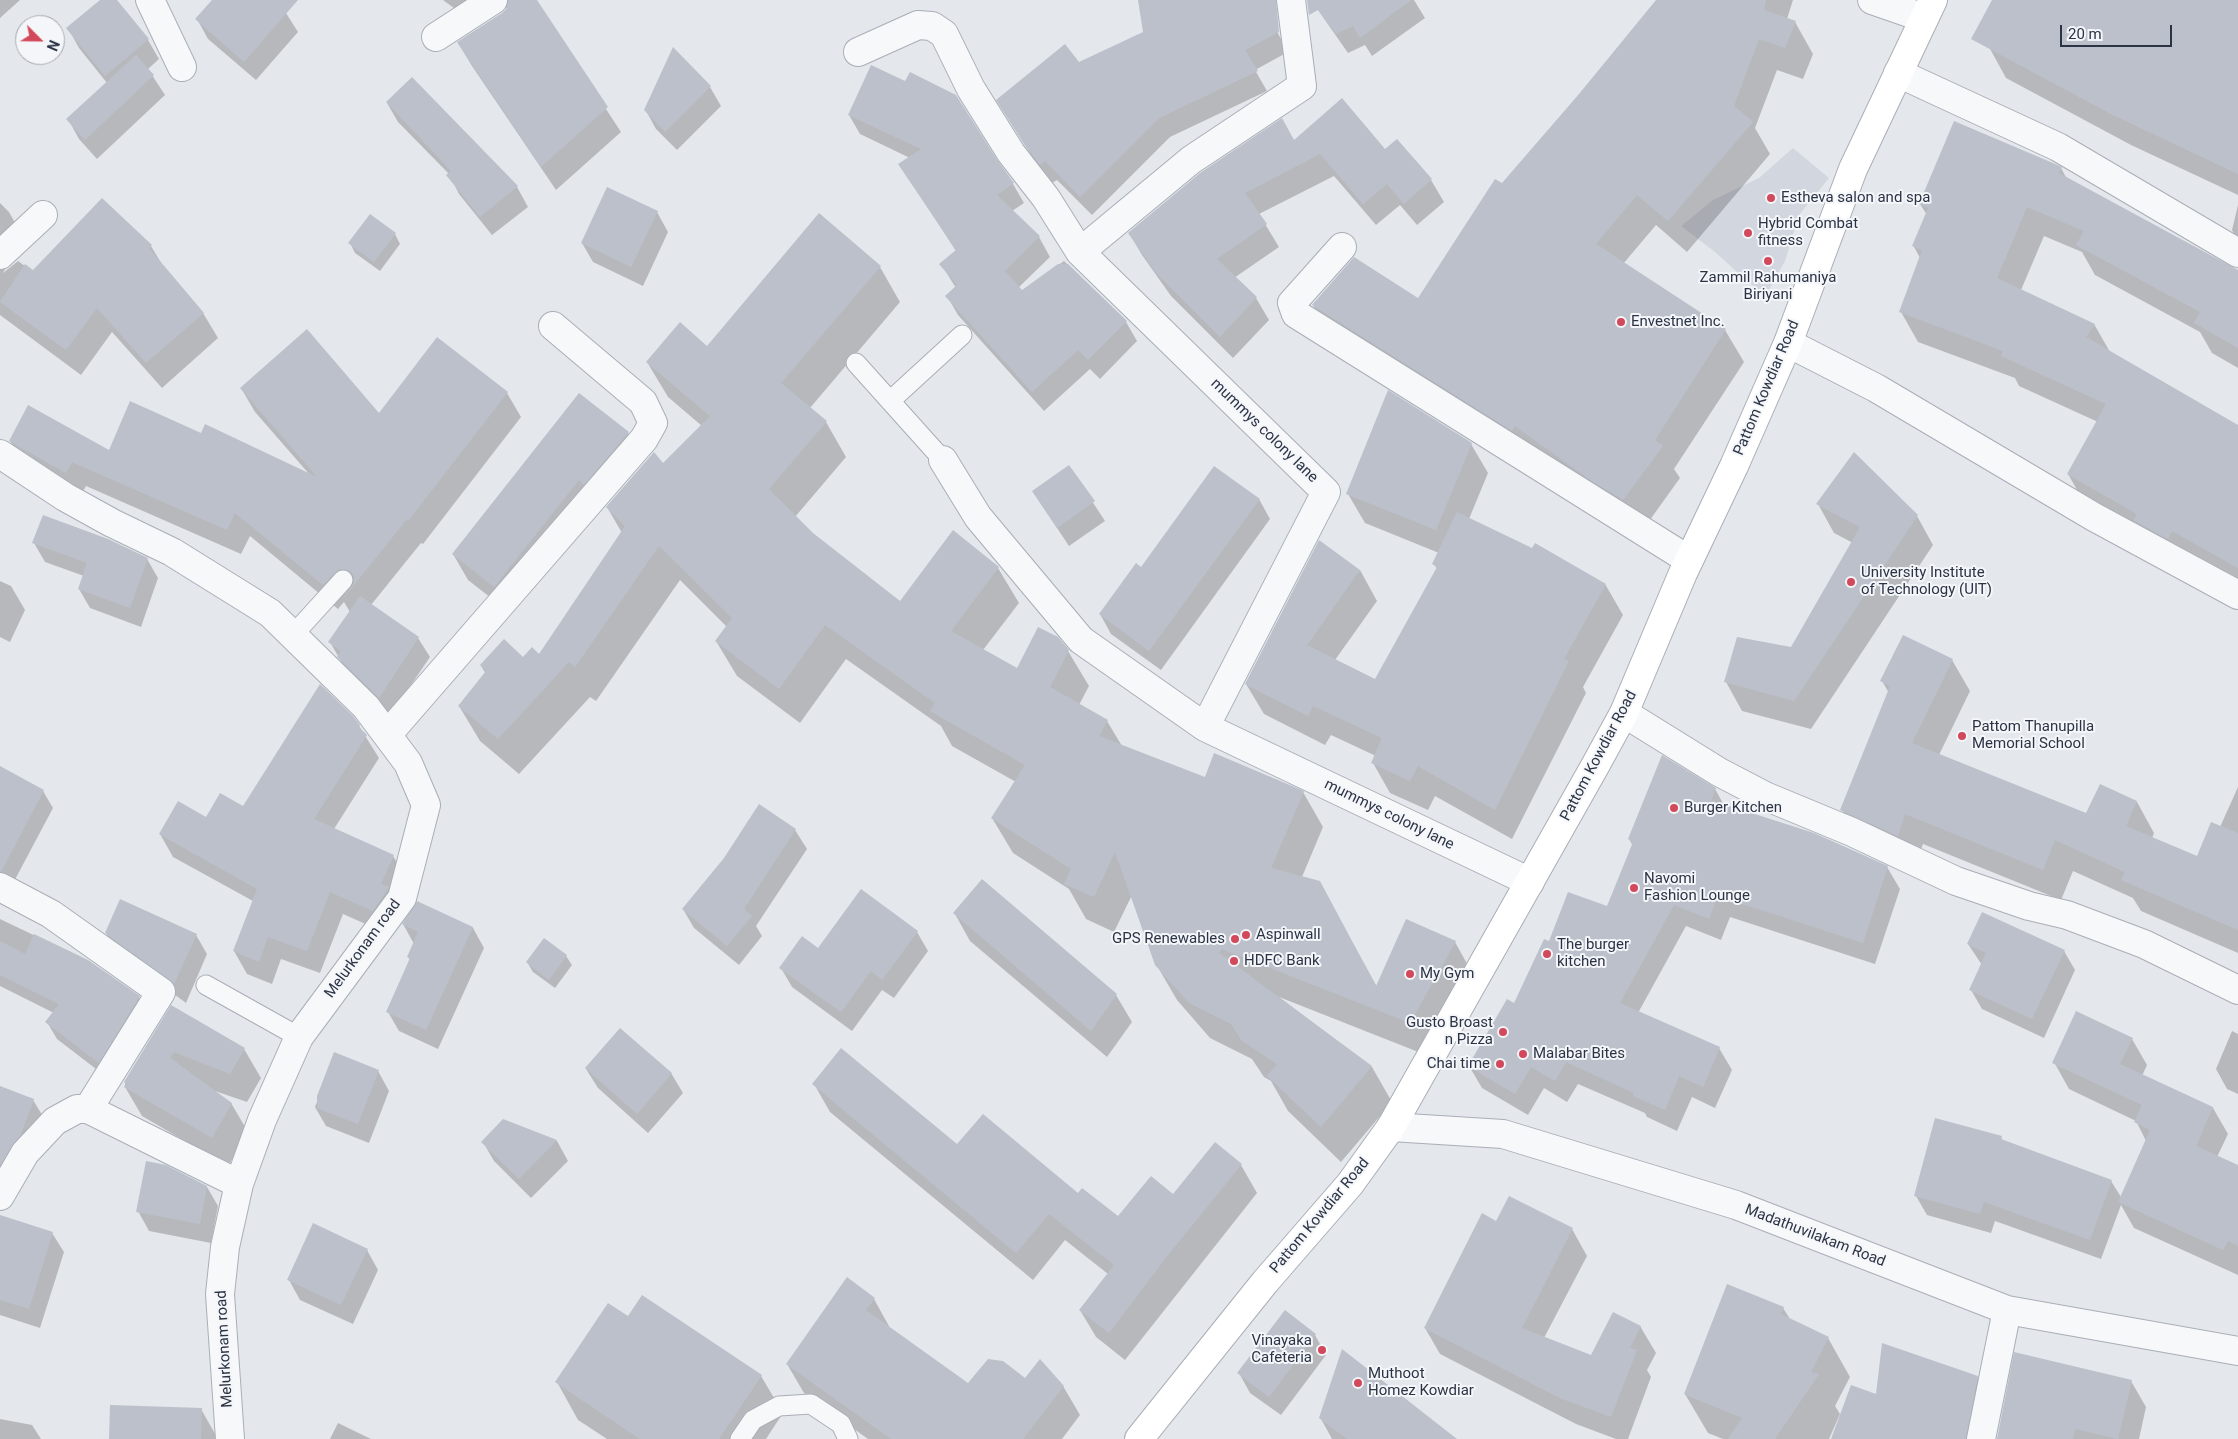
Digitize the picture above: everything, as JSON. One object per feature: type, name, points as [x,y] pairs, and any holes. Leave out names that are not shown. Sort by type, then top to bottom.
[{"type":"main road","name":"Pattom Kowdiar Road","points":[[1139,1439],[1265,1282],[1350,1184],[1391,1127],[1624,713],[1689,560],[1734,466],[1788,343],[1853,169],[1928,9]]},
{"type":"street","points":[[150,0],[182,67]]},
{"type":"street","points":[[436,38],[493,0]]},
{"type":"street","points":[[858,52],[918,25],[932,26],[944,34],[971,89],[1011,153],[1046,198],[1080,252],[1191,160],[1302,86],[1291,0]]},
{"type":"street","points":[[1872,0],[1928,9]]},
{"type":"street","points":[[1898,73],[2058,147],[2238,253]]},
{"type":"street","points":[[0,254],[43,215]]},
{"type":"street","points":[[1342,247],[1292,303],[1296,314],[1689,560]]},
{"type":"street","name":"mummys colony lane","points":[[1080,252],[1326,492],[1205,727],[1530,882]]},
{"type":"street","points":[[387,735],[644,439],[653,423],[643,402],[553,326]]},
{"type":"street","points":[[1788,343],[1876,388],[2094,516],[2238,595]]},
{"type":"street","name":"Melurkonam road","points":[[0,454],[65,497],[104,519],[172,552],[270,614],[366,707],[408,763],[426,806],[402,898],[298,1036],[262,1120],[238,1184],[225,1247],[220,1294],[230,1439]]},
{"type":"street","points":[[943,460],[978,517],[1081,640],[1205,727]]},
{"type":"street","points":[[1624,713],[1718,772],[1765,796],[1852,832],[1956,881],[2029,906],[2067,915],[2144,944],[2238,990]]},
{"type":"street","points":[[0,887],[51,914],[161,992],[88,1109]]},
{"type":"street","points":[[0,1196],[25,1154],[55,1121],[77,1110],[88,1109],[238,1184]]},
{"type":"street","name":"Madathuvilakam Road","points":[[1391,1127],[1504,1134],[1736,1205],[2007,1310],[2238,1351]]},
{"type":"street","points":[[1981,1439],[2007,1310]]},
{"type":"lane","points":[[890,401],[962,335]]},
{"type":"lane","points":[[856,363],[943,460]]},
{"type":"lane","points":[[293,635],[343,580]]},
{"type":"lane","points":[[206,985],[298,1036]]},
{"type":"lane","points":[[740,1439],[753,1420],[779,1406],[811,1404],[841,1424],[848,1439]]},
{"type":"shaded area","points":[[1793,148],[1829,178],[1799,215],[1785,261],[1766,295],[1681,226],[1713,200],[1759,178]]},
{"type":"building","points":[[100,0],[117,0],[149,39],[105,76],[66,28]]},
{"type":"building","points":[[212,0],[298,0],[244,62],[195,19]]},
{"type":"building","points":[[508,0],[537,0],[608,107],[541,167],[457,42],[502,13],[507,8]]},
{"type":"building","points":[[1138,0],[1276,0],[1279,32],[1245,50],[1258,71],[1159,118],[1080,197],[1045,161],[1040,165],[996,100],[1065,44],[1079,62],[1143,32]]},
{"type":"building","points":[[1307,0],[1411,0],[1360,38],[1353,26],[1336,34],[1318,10],[1309,15]]},
{"type":"building","points":[[1656,0],[1766,0],[1764,10],[1796,21],[1785,48],[1759,39],[1734,106],[1753,122],[1668,221],[1637,195],[1596,244],[1726,329],[1655,440],[1663,446],[1623,500],[1590,480],[1515,426],[1512,431],[1312,305],[1354,257],[1418,298],[1495,179],[1502,183],[1579,94]]},
{"type":"building","points":[[1992,0],[2238,0],[2238,174],[2113,115],[1971,39]]},
{"type":"building","points":[[673,47],[711,86],[665,132],[644,110]]},
{"type":"building","points":[[136,55],[154,75],[85,140],[66,119]]},
{"type":"building","points":[[871,65],[905,81],[910,72],[956,95],[1014,183],[997,195],[1040,236],[1005,271],[1022,290],[1058,264],[1068,264],[1127,321],[1088,360],[1078,350],[1032,392],[945,296],[957,285],[939,264],[956,250],[898,164],[921,149],[848,115]]},
{"type":"building","points":[[412,77],[518,186],[480,217],[446,175],[451,171],[386,102]]},
{"type":"building","points":[[1342,98],[1385,149],[1397,139],[1432,179],[1404,204],[1387,184],[1363,204],[1320,154],[1245,193],[1267,224],[1217,259],[1257,297],[1220,337],[1156,273],[1128,233],[1200,173],[1282,118],[1294,140]]},
{"type":"building","points":[[1954,121],[2062,167],[2059,173],[2238,270],[2238,348],[2194,323],[2200,312],[2076,245],[2084,231],[2027,207],[1997,278],[2095,324],[2086,337],[2238,425],[2238,568],[2172,531],[2168,539],[2133,520],[2137,514],[2067,474],[2106,404],[2001,356],[2003,351],[1899,312],[1922,250],[1912,246],[1928,208],[1919,204]]},
{"type":"building","points":[[607,187],[658,211],[631,267],[581,243]]},
{"type":"building","points":[[102,198],[152,245],[149,248],[204,313],[146,363],[97,308],[66,350],[0,302],[25,264],[33,270]]},
{"type":"building","points":[[819,213],[881,266],[781,383],[827,421],[769,489],[813,533],[900,601],[953,530],[999,567],[951,631],[1017,668],[1038,627],[1058,637],[1069,650],[1050,687],[1108,720],[1099,736],[1205,777],[1214,753],[1304,791],[1271,868],[1320,881],[1376,986],[1406,919],[1456,941],[1410,1023],[1222,949],[1219,953],[1372,1066],[1321,1127],[1267,1076],[1277,1064],[1242,1041],[1231,1024],[1189,1003],[1155,965],[1115,852],[1094,897],[1064,884],[1071,869],[991,818],[1025,765],[930,711],[935,703],[825,625],[779,689],[715,641],[732,618],[659,546],[575,667],[569,662],[498,739],[458,706],[486,671],[480,665],[504,639],[523,657],[532,647],[539,654],[625,526],[606,507],[654,452],[663,463],[710,416],[646,362],[680,322],[707,346]]},
{"type":"building","points":[[370,214],[396,233],[374,262],[348,243]]},
{"type":"building","points":[[307,329],[379,413],[437,337],[508,392],[408,521],[407,519],[342,600],[354,583],[354,576],[350,571],[339,569],[323,585],[235,513],[227,530],[72,462],[66,473],[9,441],[28,405],[109,450],[130,401],[201,433],[205,424],[317,477],[240,388]]},
{"type":"building","points":[[1388,390],[1472,443],[1436,530],[1346,494]]},
{"type":"building","points":[[579,393],[629,432],[584,485],[579,480],[494,587],[452,554]]},
{"type":"building","name":"University Institute of Technology (UIT)","points":[[1854,452],[1918,515],[1794,701],[1724,682],[1737,637],[1791,647],[1860,527],[1816,504]]},
{"type":"building","points":[[1069,465],[1095,501],[1057,528],[1032,491]]},
{"type":"building","points":[[1214,466],[1260,499],[1149,651],[1099,614],[1136,563],[1141,567]]},
{"type":"building","points":[[1457,512],[1532,548],[1535,543],[1606,584],[1564,659],[1569,661],[1495,810],[1418,766],[1410,781],[1371,763],[1382,738],[1313,706],[1308,716],[1245,684],[1319,540],[1360,570],[1307,645],[1375,679],[1437,567],[1432,564]]},
{"type":"building","points":[[43,515],[108,539],[148,558],[130,608],[78,589],[87,563],[32,543]]},
{"type":"building","points":[[360,596],[419,637],[379,698],[337,657],[341,651],[328,642]]},
{"type":"building","points":[[1903,635],[1953,659],[1912,743],[2086,813],[2100,784],[2137,801],[2126,826],[2197,856],[2211,822],[2238,833],[2238,930],[2121,880],[2125,872],[2055,840],[2043,870],[1905,814],[1898,836],[1840,810],[1890,686],[1880,681]]},
{"type":"building","points":[[320,684],[354,717],[360,725],[359,727],[367,735],[314,819],[394,855],[381,884],[389,887],[373,911],[330,892],[307,951],[268,937],[259,962],[233,951],[257,889],[159,834],[178,801],[206,817],[220,793],[243,806]]},
{"type":"building","points":[[1662,755],[1716,788],[1711,800],[1814,833],[1888,866],[1863,943],[1718,896],[1709,919],[1674,905],[1620,1003],[1720,1047],[1703,1087],[1679,1076],[1665,1110],[1633,1096],[1634,1093],[1566,1062],[1555,1081],[1531,1067],[1515,1094],[1468,1066],[1507,999],[1514,1003],[1544,939],[1549,941],[1568,892],[1607,906],[1633,842],[1628,839]]},
{"type":"building","points":[[0,766],[44,790],[1,872],[0,871]]},
{"type":"building","points":[[759,804],[796,829],[744,909],[752,916],[727,946],[682,909],[724,858]]},
{"type":"building","points":[[982,879],[1117,994],[1091,1031],[953,913]]},
{"type":"building","points":[[861,889],[918,931],[882,980],[871,971],[841,1012],[779,968],[802,936],[818,948]]},
{"type":"building","points":[[120,899],[197,934],[174,984],[105,933]]},
{"type":"building","points":[[417,901],[473,927],[426,1030],[386,1012],[410,958],[407,957],[418,932],[402,924]]},
{"type":"building","points":[[1982,912],[2065,950],[2032,1019],[1969,990],[1986,953],[1967,944]]},
{"type":"building","points":[[34,934],[88,960],[140,996],[99,1063],[45,1022],[59,1004],[0,975],[0,941],[25,954]]},
{"type":"building","points":[[544,938],[567,955],[549,980],[526,962]]},
{"type":"building","points":[[171,1005],[245,1048],[230,1074],[174,1052],[170,1058],[232,1103],[212,1138],[124,1087],[126,1083],[124,1082]]},
{"type":"building","points":[[2076,1011],[2133,1038],[2120,1064],[2213,1107],[2196,1146],[2238,1165],[2238,1246],[2228,1241],[2223,1250],[2118,1202],[2150,1130],[2134,1122],[2142,1105],[2052,1063]]},
{"type":"building","points":[[620,1028],[672,1073],[637,1114],[585,1068]]},
{"type":"building","points":[[841,1048],[957,1144],[983,1114],[1078,1193],[1082,1188],[1118,1216],[1151,1176],[1173,1194],[1215,1142],[1242,1164],[1168,1255],[1109,1333],[1079,1310],[1114,1265],[1049,1214],[1016,1253],[812,1084]]},
{"type":"building","points":[[334,1052],[379,1070],[358,1124],[317,1108],[317,1096]]},
{"type":"building","points":[[0,1086],[34,1099],[20,1136],[0,1165]]},
{"type":"building","points":[[1935,1118],[2002,1136],[2001,1139],[2112,1180],[2090,1240],[1984,1202],[1980,1214],[1914,1196]]},
{"type":"building","points":[[503,1119],[557,1140],[519,1179],[481,1142]]},
{"type":"building","points":[[146,1161],[166,1165],[207,1186],[200,1224],[136,1212]]},
{"type":"building","points":[[1509,1196],[1573,1228],[1522,1328],[1591,1355],[1613,1312],[1641,1326],[1630,1348],[1637,1350],[1611,1417],[1560,1398],[1424,1328],[1482,1213],[1496,1221]]},
{"type":"building","points":[[0,1215],[53,1232],[29,1309],[0,1300]]},
{"type":"building","points":[[313,1223],[368,1249],[341,1305],[287,1280]]},
{"type":"building","points":[[847,1277],[875,1298],[866,1310],[968,1383],[988,1359],[1003,1361],[1025,1378],[1040,1359],[1064,1386],[1023,1439],[891,1439],[786,1364]]},
{"type":"building","points":[[1727,1284],[1784,1307],[1781,1314],[1829,1337],[1811,1372],[1819,1374],[1775,1439],[1728,1439],[1742,1418],[1684,1394]]},
{"type":"building","points":[[642,1295],[762,1375],[719,1439],[640,1439],[555,1382],[608,1303],[628,1316]]},
{"type":"building","points":[[1285,1310],[1316,1334],[1269,1397],[1237,1373]]},
{"type":"building","points":[[1882,1343],[1978,1376],[1966,1439],[1831,1439],[1851,1385],[1876,1394]]},
{"type":"building","name":"Muthoot Homez Kowdiar","points":[[1342,1349],[1457,1439],[1347,1439],[1319,1418]]},
{"type":"building","points":[[2014,1352],[2132,1380],[2118,1439],[2075,1429],[2073,1439],[1997,1439]]},
{"type":"building","points":[[110,1405],[202,1408],[201,1439],[109,1439]]},
{"type":"place","name":"Estheva salon and spa","points":[[1771,198]]},
{"type":"place","name":"Hybrid Combat fitness","points":[[1748,233]]},
{"type":"place","name":"Zammil Rahumaniya Biriyani","points":[[1768,261]]},
{"type":"place","name":"Envestnet Inc.","points":[[1621,322]]},
{"type":"place","name":"University Institute of Technology (UIT)","points":[[1851,582]]},
{"type":"place","name":"Pattom Thanupilla Memorial School","points":[[1962,736]]},
{"type":"place","name":"Burger Kitchen","points":[[1674,808]]},
{"type":"place","name":"Navomi Fashion Lounge","points":[[1634,888]]},
{"type":"place","name":"Aspinwall","points":[[1246,935]]},
{"type":"place","name":"GPS Renewables","points":[[1235,939]]},
{"type":"place","name":"The burger kitchen","points":[[1547,954]]},
{"type":"place","name":"HDFC Bank","points":[[1234,961]]},
{"type":"place","name":"My Gym","points":[[1410,974]]},
{"type":"place","name":"Gusto Broast n Pizza","points":[[1503,1032]]},
{"type":"place","name":"Malabar Bites","points":[[1523,1054]]},
{"type":"place","name":"Chai time","points":[[1500,1064]]},
{"type":"place","name":"Vinayaka Cafeteria","points":[[1322,1350]]},
{"type":"place","name":"Muthoot Homez Kowdiar","points":[[1358,1383]]}]
